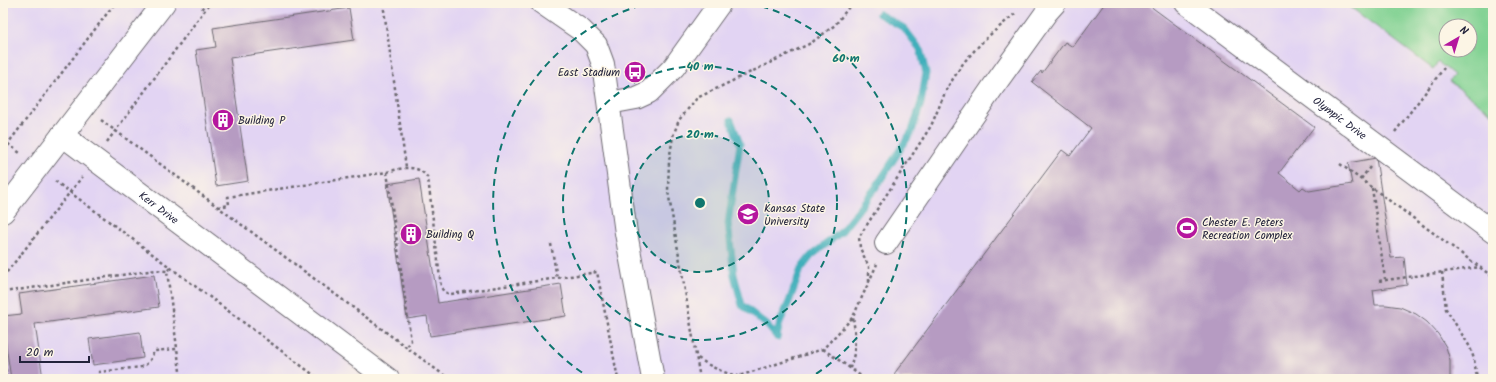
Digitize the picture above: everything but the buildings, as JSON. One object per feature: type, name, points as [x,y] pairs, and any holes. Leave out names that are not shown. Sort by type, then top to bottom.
[{"type":"street","points":[[3,212],[164,3]]},
{"type":"street","points":[[542,3],[581,30],[596,45],[603,64],[626,234],[654,379]]},
{"type":"street","points":[[609,103],[636,98],[649,92],[674,67],[720,3]]},
{"type":"street","points":[[886,243],[993,87],[1046,13],[1055,3]]},
{"type":"street","name":"Olympic Drive","points":[[1186,3],[1493,232]]},
{"type":"street","name":"Kerr Drive","points":[[62,135],[388,379]]},
{"type":"path","points":[[3,150],[116,3]]},
{"type":"path","points":[[197,3],[206,10]]},
{"type":"path","points":[[3,277],[95,159],[210,3]]},
{"type":"path","points":[[383,3],[406,167]]},
{"type":"path","points":[[700,379],[668,191],[669,161],[672,142],[679,120],[697,98],[811,42],[834,25],[852,3]]},
{"type":"path","points":[[869,280],[869,267],[860,248],[859,237],[927,132],[947,88],[964,62],[984,39],[1019,11]]},
{"type":"path","points":[[1361,180],[1444,68]]},
{"type":"path","points":[[84,106],[448,379]]},
{"type":"path","points":[[3,140],[170,268],[319,379]]},
{"type":"path","points":[[1340,164],[1493,277]]},
{"type":"path","points":[[218,207],[229,205],[228,197],[387,172],[406,167],[424,172],[428,178],[441,287],[444,292],[451,294],[597,272],[618,379]]},
{"type":"path","points":[[387,172],[412,342],[406,348]]},
{"type":"path","points":[[1372,188],[1385,279]]},
{"type":"path","points":[[736,379],[739,376],[823,349],[853,317],[886,243]]},
{"type":"path","points":[[551,244],[557,278]]},
{"type":"path","points":[[1379,281],[1480,267]]},
{"type":"path","points":[[167,271],[170,268]]},
{"type":"path","points":[[3,292],[156,270],[167,271]]},
{"type":"path","points":[[167,271],[181,379]]},
{"type":"path","points":[[1442,272],[1446,309],[1470,347],[1474,359],[1477,379]]},
{"type":"path","points":[[850,368],[854,354],[855,333],[853,317]]},
{"type":"path","points":[[3,345],[7,379]]},
{"type":"path","points":[[100,379],[99,372],[141,367],[146,365],[154,351],[177,349]]},
{"type":"path","points":[[823,349],[865,379]]},
{"type":"path","points":[[697,358],[712,368],[728,374],[739,376]]},
{"type":"shaded area","name":"Kansas State University","points":[[3,3],[1493,3],[1493,379],[3,379]]},
{"type":"green space","points":[[1345,3],[1493,3],[1493,114],[1449,81],[1454,75],[1438,62],[1433,69]]},
{"type":"waterway","points":[[777,337],[780,322],[801,269],[811,256],[841,232],[876,187],[912,131],[921,103],[926,73],[920,49],[904,28],[879,14]]},
{"type":"waterway","points":[[731,120],[740,144],[728,223],[734,275],[742,305],[767,325],[777,337]]},
{"type":"place","name":"East Stadium","points":[[635,72]]},
{"type":"place","name":"Building P","points":[[223,120]]},
{"type":"place","name":"Kansas State University","points":[[748,214]]},
{"type":"place","name":"Chester E. Peters Recreation Complex","points":[[1187,228]]},
{"type":"place","name":"Building Q","points":[[411,234]]}]
